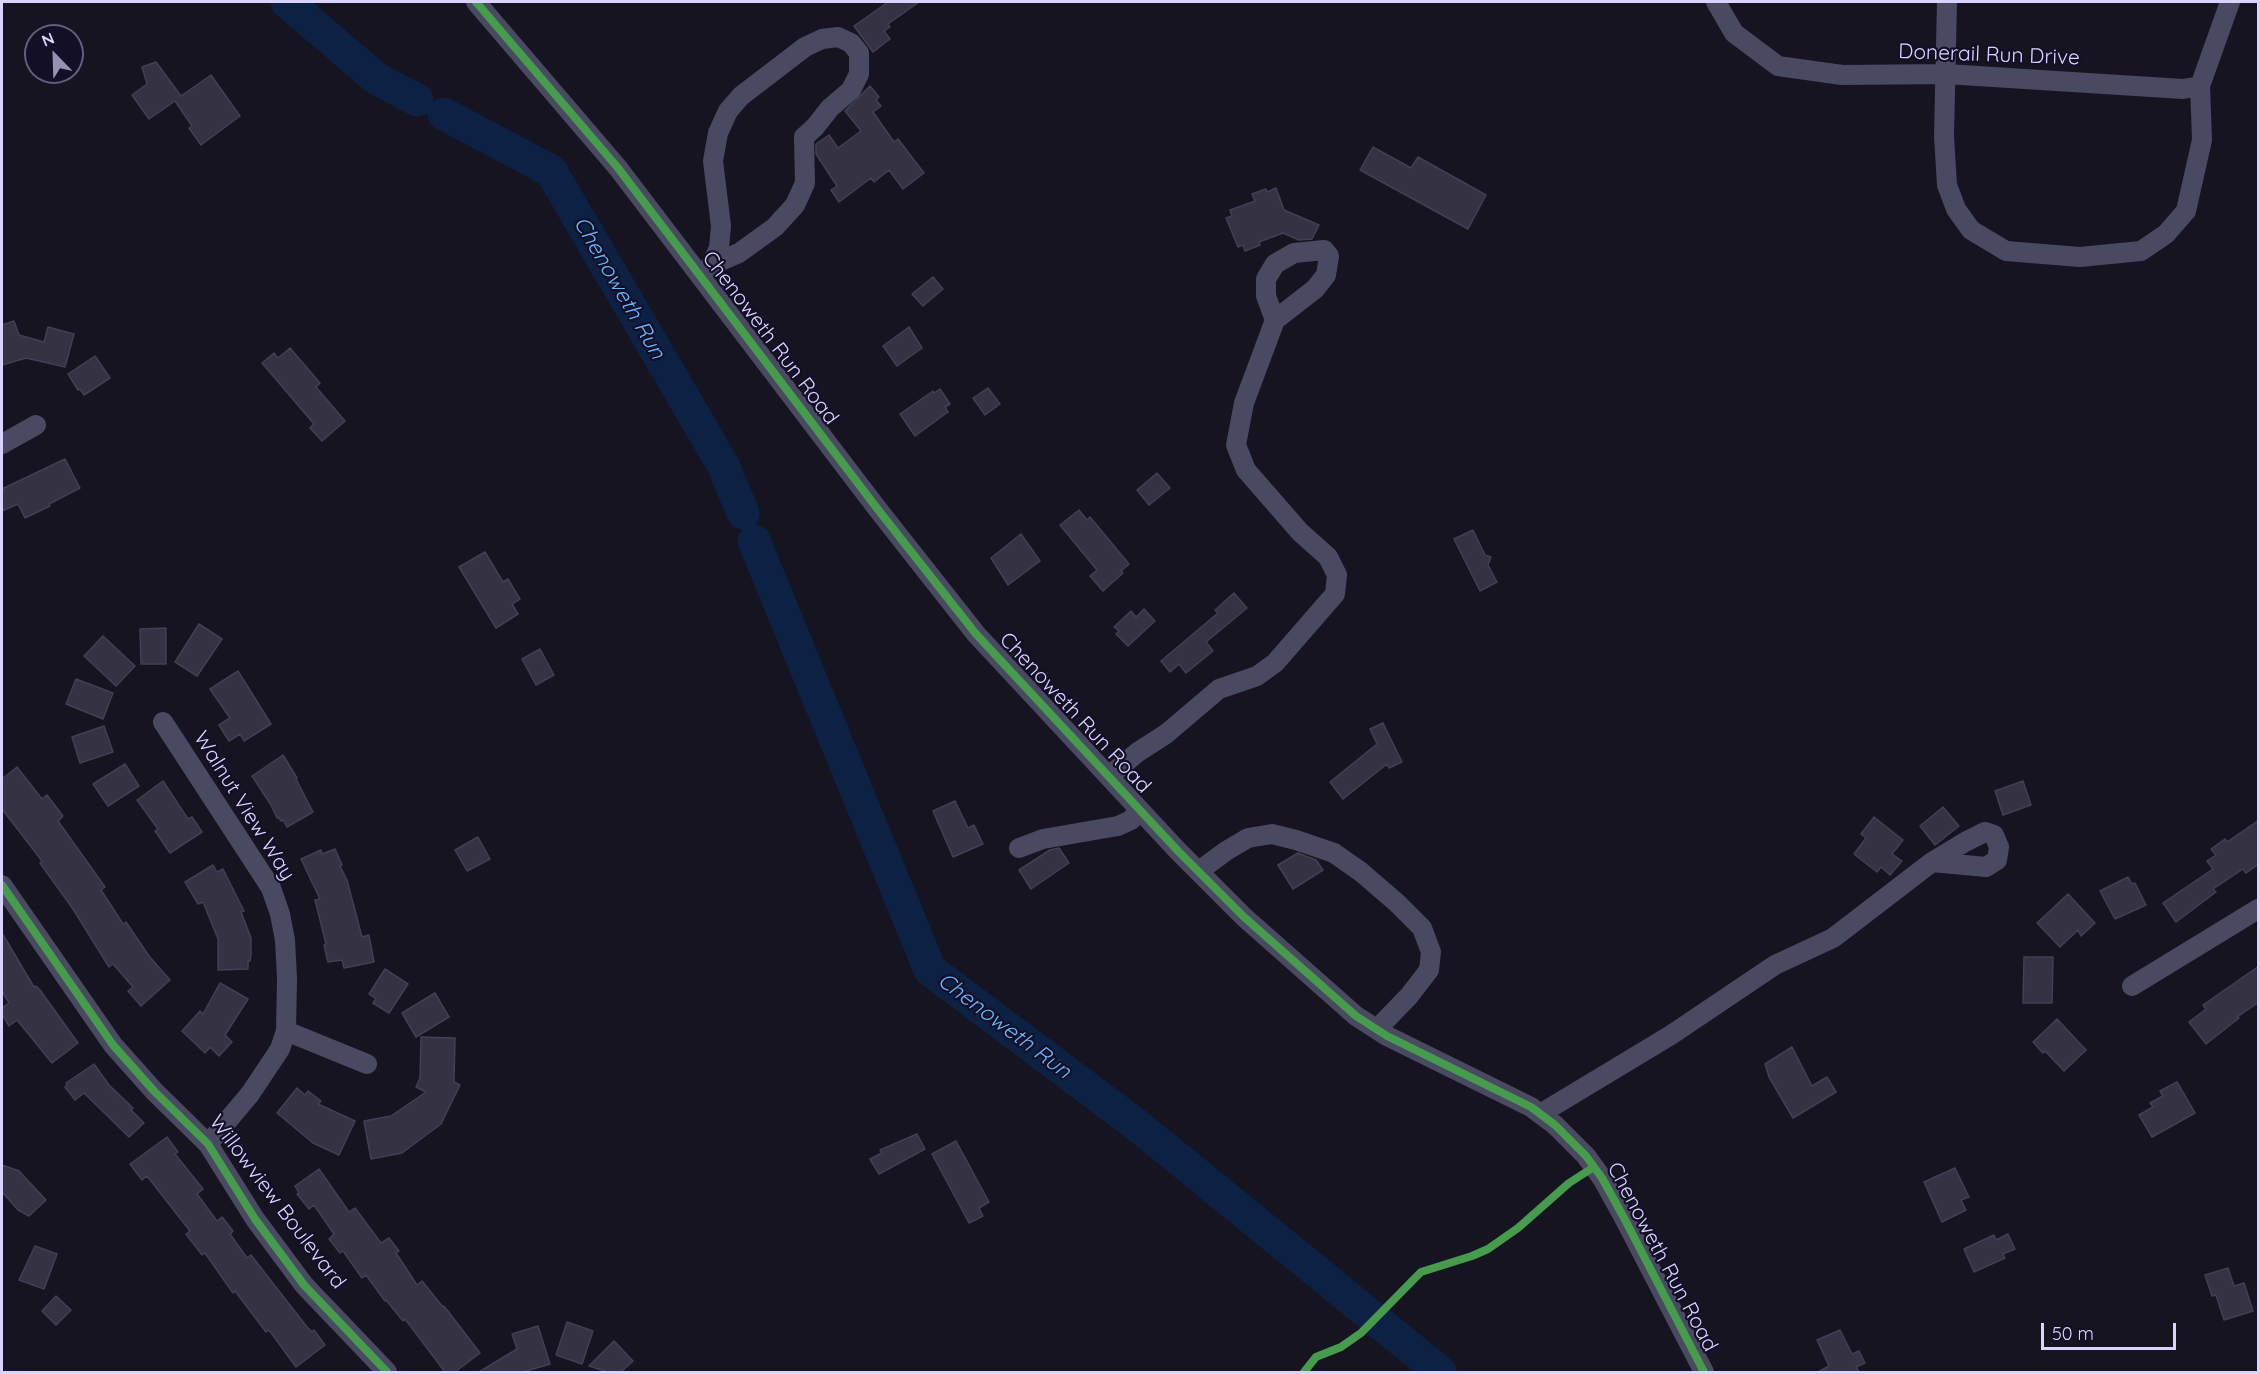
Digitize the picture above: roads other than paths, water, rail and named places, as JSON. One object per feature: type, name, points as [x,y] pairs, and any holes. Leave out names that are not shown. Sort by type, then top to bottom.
[{"type":"street","name":"Chenoweth Run Road","points":[[476,2],[706,270],[862,488],[976,634],[1199,872],[1282,952],[1356,1016],[1377,1029],[1504,1092],[1555,1125],[1586,1156],[1602,1178],[1623,1216],[1704,1372]]},
{"type":"street","name":"Donerail Run Drive","points":[[1716,2],[1734,33],[1779,66],[1842,75],[1946,74],[2183,89],[2200,86]]},
{"type":"street","points":[[1947,2],[1944,136],[1947,185],[1956,209],[1971,230],[2006,251],[2080,257],[2140,251],[2166,234],[2186,211],[2202,140],[2200,86],[2230,2]]},
{"type":"street","points":[[838,37],[851,43],[860,53],[860,74],[851,90],[830,108],[804,137],[806,183],[795,205],[775,227],[739,253],[706,270],[719,248],[721,225],[713,161],[718,133],[728,111],[741,96],[805,47],[822,39],[838,37]]},
{"type":"street","points":[[1109,776],[1138,752],[1166,734],[1219,689],[1257,676],[1275,663],[1335,594],[1337,575],[1328,557],[1300,532],[1246,470],[1236,446],[1244,403],[1275,320]]},
{"type":"street","points":[[2,444],[36,425]]},
{"type":"street","name":"Walnut View Way","points":[[163,723],[271,888],[280,914],[285,940],[286,1031],[280,1049],[263,1077],[208,1144]]},
{"type":"street","points":[[1019,848],[1042,838],[1118,826],[1131,820],[1140,810]]},
{"type":"street","points":[[1199,872],[1226,851],[1248,838],[1272,834],[1334,853],[1361,872],[1422,928],[1431,952],[1429,970],[1409,996],[1377,1029]]},
{"type":"street","points":[[1540,1114],[1671,1035],[1775,965],[1833,938],[1932,862]]},
{"type":"street","name":"Willowview Boulevard","points":[[2,885],[113,1045],[154,1091],[208,1144],[255,1219],[304,1285],[387,1372]]},
{"type":"street","points":[[2132,986],[2259,909]]},
{"type":"street","points":[[286,1031],[367,1064]]},
{"type":"waterway","name":"Chenoweth Run","points":[[287,2],[377,79],[417,100]]},
{"type":"waterway","name":"Chenoweth Run","points":[[444,114],[551,171],[723,465],[743,513]]},
{"type":"waterway","name":"Chenoweth Run","points":[[754,541],[930,970],[1138,1126],[1440,1372]]}]
